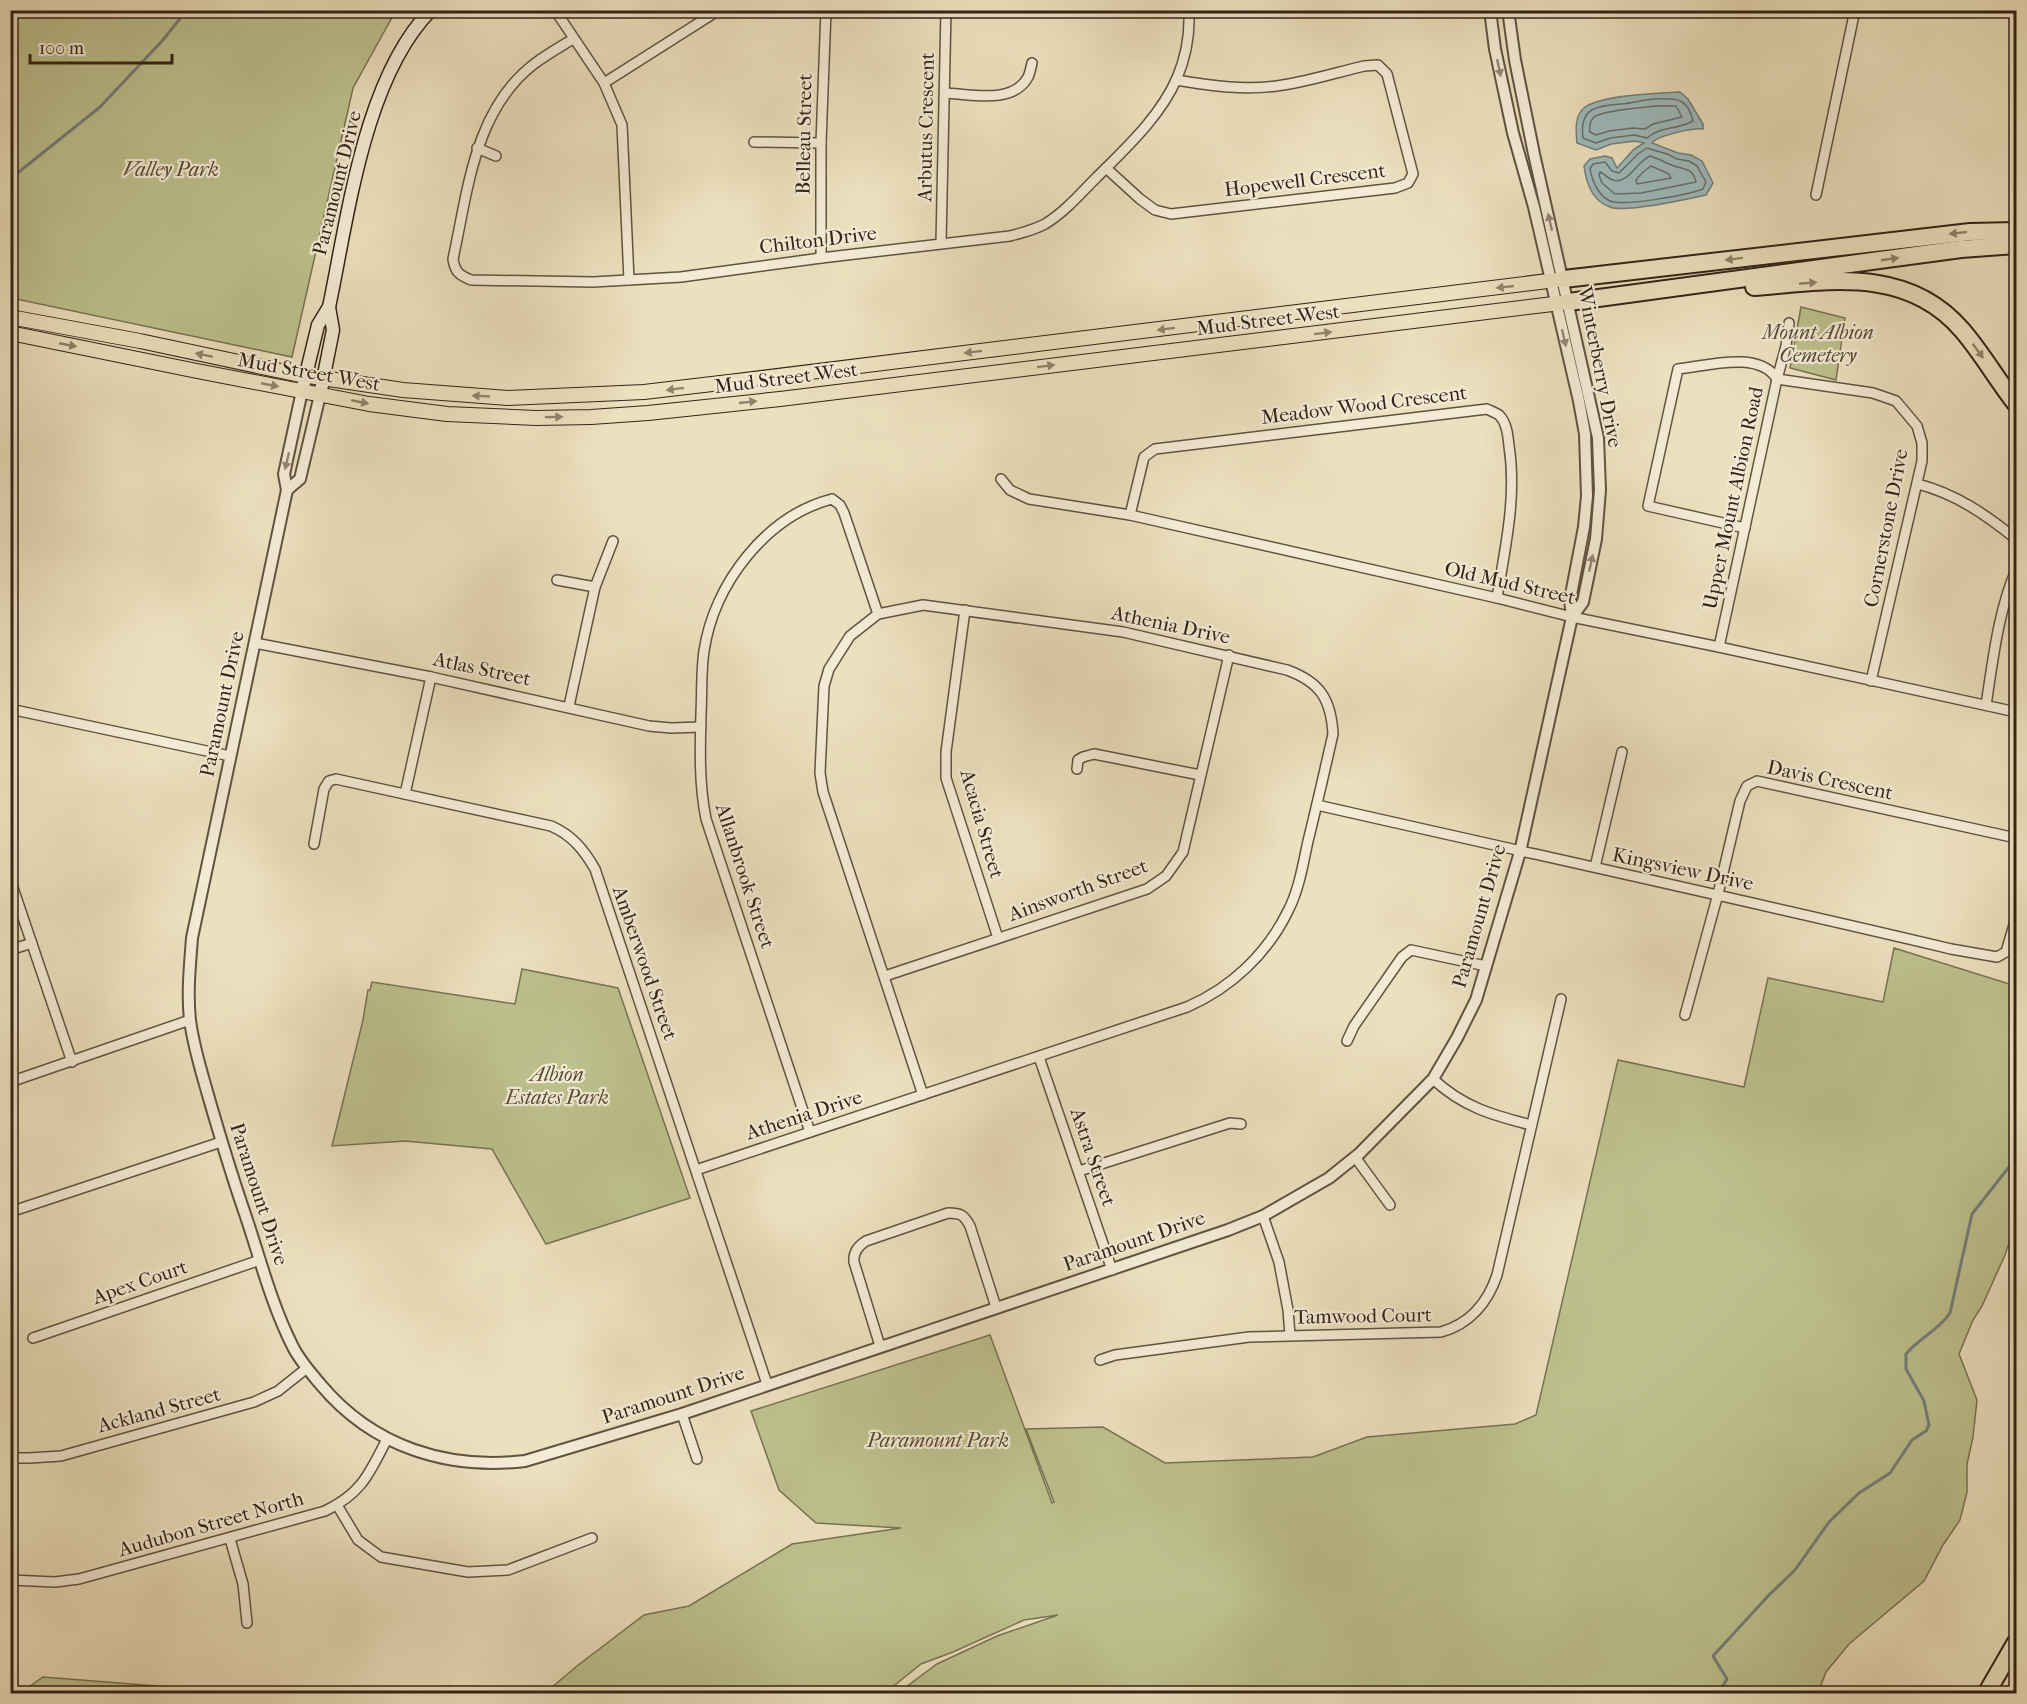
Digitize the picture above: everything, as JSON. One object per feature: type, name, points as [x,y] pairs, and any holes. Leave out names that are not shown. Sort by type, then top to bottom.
[{"type":"highway","points":[[1557,280],[1970,232],[2016,231]]},
{"type":"highway","points":[[1562,303],[1950,250],[2016,245]]},
{"type":"highway","points":[[1645,291],[1736,289],[1860,280],[1905,290],[1926,299],[1944,311],[1963,331],[2016,404]]},
{"type":"highway","points":[[1986,1694],[2016,1642]]},
{"type":"main road","name":"Paramount Drive","points":[[302,391],[318,325],[329,307],[360,157],[371,119],[399,54],[421,20],[431,10]]},
{"type":"main road","name":"Mud Street West","points":[[10,317],[140,341],[306,376],[403,390],[508,398],[644,392],[1557,280]]},
{"type":"main road","name":"Mud Street West","points":[[10,333],[369,404],[447,414],[547,417],[648,413],[804,396],[1562,303]]},
{"type":"main road","name":"Paramount Drive","points":[[320,394],[333,330],[329,307]]},
{"type":"street","points":[[555,10],[604,83],[622,125],[629,280]]},
{"type":"street","points":[[604,83],[719,10]]},
{"type":"street","name":"Belleau Street","points":[[821,258],[821,143],[826,10]]},
{"type":"street","name":"Arbutus Crescent","points":[[941,243],[946,10]]},
{"type":"street","name":"Chilton Drive","points":[[573,39],[534,64],[507,90],[491,114],[477,148],[453,259],[454,269],[459,275],[471,280],[593,282],[681,277],[1010,236],[1044,225],[1065,210],[1152,118],[1176,80],[1186,53],[1189,10]]},
{"type":"street","name":"Winterberry Drive","points":[[1490,10],[1495,49],[1513,133],[1557,280]]},
{"type":"street","name":"Winterberry Drive","points":[[1508,10],[1517,70],[1557,280],[1592,406],[1600,464],[1596,540],[1583,602],[1572,617]]},
{"type":"street","points":[[1816,195],[1855,10]]},
{"type":"street","points":[[945,93],[1001,96],[1017,90],[1028,77],[1032,63]]},
{"type":"street","name":"Hopewell Crescent","points":[[1106,168],[1140,200],[1155,210],[1171,214],[1395,188],[1408,183],[1413,174],[1387,74],[1378,65],[1263,87],[1224,88],[1176,80]]},
{"type":"street","points":[[754,142],[821,143]]},
{"type":"street","points":[[477,148],[496,156]]},
{"type":"street","name":"Upper Mount Albion Road","points":[[1719,647],[1786,346],[1789,323]]},
{"type":"street","points":[[1745,528],[1648,506],[1678,369],[1748,361],[1762,365],[1778,379]]},
{"type":"street","name":"Cornerstone Drive","points":[[1778,379],[1873,393],[1896,401],[1917,426],[1922,443],[1918,484],[1871,681]]},
{"type":"street","name":"Paramount Drive","points":[[302,391],[284,474],[287,490],[192,938],[189,986],[190,1020],[197,1058],[221,1142],[260,1260],[293,1347],[307,1368],[339,1405],[387,1439],[425,1455],[475,1464],[525,1461],[682,1414],[1112,1270],[1263,1216],[1329,1178],[1355,1156],[1433,1079],[1452,1049],[1476,1000],[1520,852],[1572,617]]},
{"type":"street","name":"Paramount Drive","points":[[287,490],[300,479],[320,394]]},
{"type":"street","name":"Meadow Wood Crescent","points":[[1130,515],[1144,456],[1155,449],[1487,409],[1500,416],[1507,429],[1512,463],[1511,510],[1497,598]]},
{"type":"street","name":"Old Mud Street","points":[[1001,479],[1010,490],[1029,500],[1130,515],[1572,617],[2016,712]]},
{"type":"street","points":[[1918,484],[1970,504],[2016,538]]},
{"type":"street","name":"Allanbrook Street","points":[[810,1132],[706,819],[701,786],[704,651],[714,613],[725,589],[742,562],[782,522],[832,499],[840,505],[844,513],[878,614]]},
{"type":"street","points":[[569,706],[595,587],[613,541]]},
{"type":"street","points":[[1986,705],[2002,614],[2016,570]]},
{"type":"street","points":[[557,580],[595,587]]},
{"type":"street","name":"Athenia Drive","points":[[696,1170],[810,1132],[924,1095],[1039,1057],[1187,1007],[1203,1000],[1239,975],[1255,959],[1289,910],[1300,874],[1333,734],[1332,714],[1325,697],[1312,682],[1287,670],[1123,632],[923,605],[878,614],[850,636],[830,669],[824,686],[820,773],[823,792],[924,1095]]},
{"type":"street","name":"Acacia Street","points":[[965,610],[946,752],[946,778],[998,938]]},
{"type":"street","name":"Atlas Street","points":[[255,643],[431,676],[649,726],[701,727]]},
{"type":"street","name":"Ainsworth Street","points":[[885,976],[1147,889],[1166,876],[1183,852],[1229,655]]},
{"type":"street","points":[[405,794],[431,676]]},
{"type":"street","points":[[10,709],[230,756]]},
{"type":"street","points":[[1594,867],[1622,752]]},
{"type":"street","points":[[1077,770],[1078,760],[1094,754],[1200,775]]},
{"type":"street","name":"Amberwood Street","points":[[314,844],[324,789],[329,781],[336,779],[551,826],[575,840],[589,856],[767,1384]]},
{"type":"street","name":"Davis Crescent","points":[[1718,894],[1740,801],[1747,786],[1757,781],[2016,837]]},
{"type":"street","name":"Kingsview Drive","points":[[1317,805],[1520,852],[1718,894],[1951,949],[1997,957],[2006,952],[2016,918]]},
{"type":"street","points":[[10,879],[72,1062]]},
{"type":"street","points":[[1685,1015],[1718,894]]},
{"type":"street","points":[[10,950],[32,943]]},
{"type":"street","points":[[1347,1041],[1354,1026],[1402,957],[1411,950],[1486,966]]},
{"type":"street","name":"Tamwood Court","points":[[1100,1360],[1115,1355],[1249,1337],[1441,1332],[1470,1317],[1487,1298],[1497,1275],[1561,999]]},
{"type":"street","points":[[10,1082],[190,1020]]},
{"type":"street","name":"Astra Street","points":[[1039,1057],[1112,1270]]},
{"type":"street","points":[[1433,1079],[1457,1098],[1487,1114],[1531,1125]]},
{"type":"street","points":[[1079,1171],[1230,1123],[1241,1124]]},
{"type":"street","points":[[10,1212],[221,1142]]},
{"type":"street","points":[[1355,1156],[1390,1205]]},
{"type":"street","points":[[880,1346],[854,1262],[859,1246],[866,1241],[948,1214],[964,1215],[970,1226],[996,1307]]},
{"type":"street","points":[[1263,1216],[1279,1262],[1290,1335]]},
{"type":"street","name":"Apex Court","points":[[33,1338],[260,1260]]},
{"type":"street","name":"Ackland Street","points":[[10,1458],[61,1455],[254,1402],[278,1391],[307,1368]]},
{"type":"street","points":[[682,1414],[697,1458]]},
{"type":"street","name":"Audubon Street North","points":[[10,1580],[55,1582],[79,1579],[325,1511],[350,1497],[361,1486],[387,1439]]},
{"type":"street","points":[[337,1505],[358,1540],[381,1557],[468,1572],[508,1570],[592,1538]]},
{"type":"street","points":[[230,1539],[243,1584],[247,1623]]},
{"type":"green space","name":"Valley Park","points":[[10,11],[399,11],[394,14],[353,88],[292,357],[11,298]]},
{"type":"green space","name":"Mount Albion Cemetery","points":[[1801,307],[1845,318],[1836,380],[1790,368]]},
{"type":"green space","name":"Paramount Park","points":[[1894,948],[2016,986],[2016,1222],[2005,1255],[1959,1354],[1977,1400],[1967,1464],[1967,1492],[1960,1520],[1943,1545],[1924,1581],[1849,1644],[1826,1672],[1818,1693],[898,1693],[937,1664],[997,1636],[1058,1615],[1024,1620],[921,1664],[885,1693],[545,1693],[644,1615],[689,1606],[792,1544],[901,1528],[816,1523],[779,1490],[751,1411],[990,1335],[1052,1503],[1054,1502],[1026,1429],[1103,1427],[1165,1463],[1313,1457],[1367,1437],[1515,1424],[1536,1415],[1618,1060],[1744,1087],[1768,978],[1883,1002]]},
{"type":"green space","name":"Albion Estates Park","points":[[522,969],[618,988],[690,1198],[546,1244],[492,1149],[405,1141],[332,1146],[363,1020],[368,990],[372,982],[515,1004]]},
{"type":"green space","points":[[43,1677],[157,1686],[159,1693],[20,1693]]},
{"type":"green space","points":[[449,1686],[471,1693],[376,1693]]},
{"type":"water","points":[[1680,92],[1688,99],[1703,124],[1703,129],[1661,137],[1652,143],[1678,153],[1691,155],[1702,161],[1713,183],[1706,195],[1629,208],[1610,207],[1604,204],[1594,196],[1586,178],[1584,166],[1590,159],[1605,156],[1612,158],[1617,168],[1634,149],[1644,143],[1635,141],[1611,144],[1596,150],[1577,143],[1576,124],[1581,111],[1591,104],[1615,97]]},
{"type":"waterway","points":[[10,179],[100,107],[162,41],[187,10]]},
{"type":"waterway","points":[[1718,1694],[1727,1679],[1713,1656],[1795,1570],[1829,1522],[1859,1493],[1890,1473],[1912,1440],[1926,1431],[1929,1425],[1924,1401],[1906,1369],[1906,1354],[1950,1313],[1972,1214],[2016,1161]]}]
